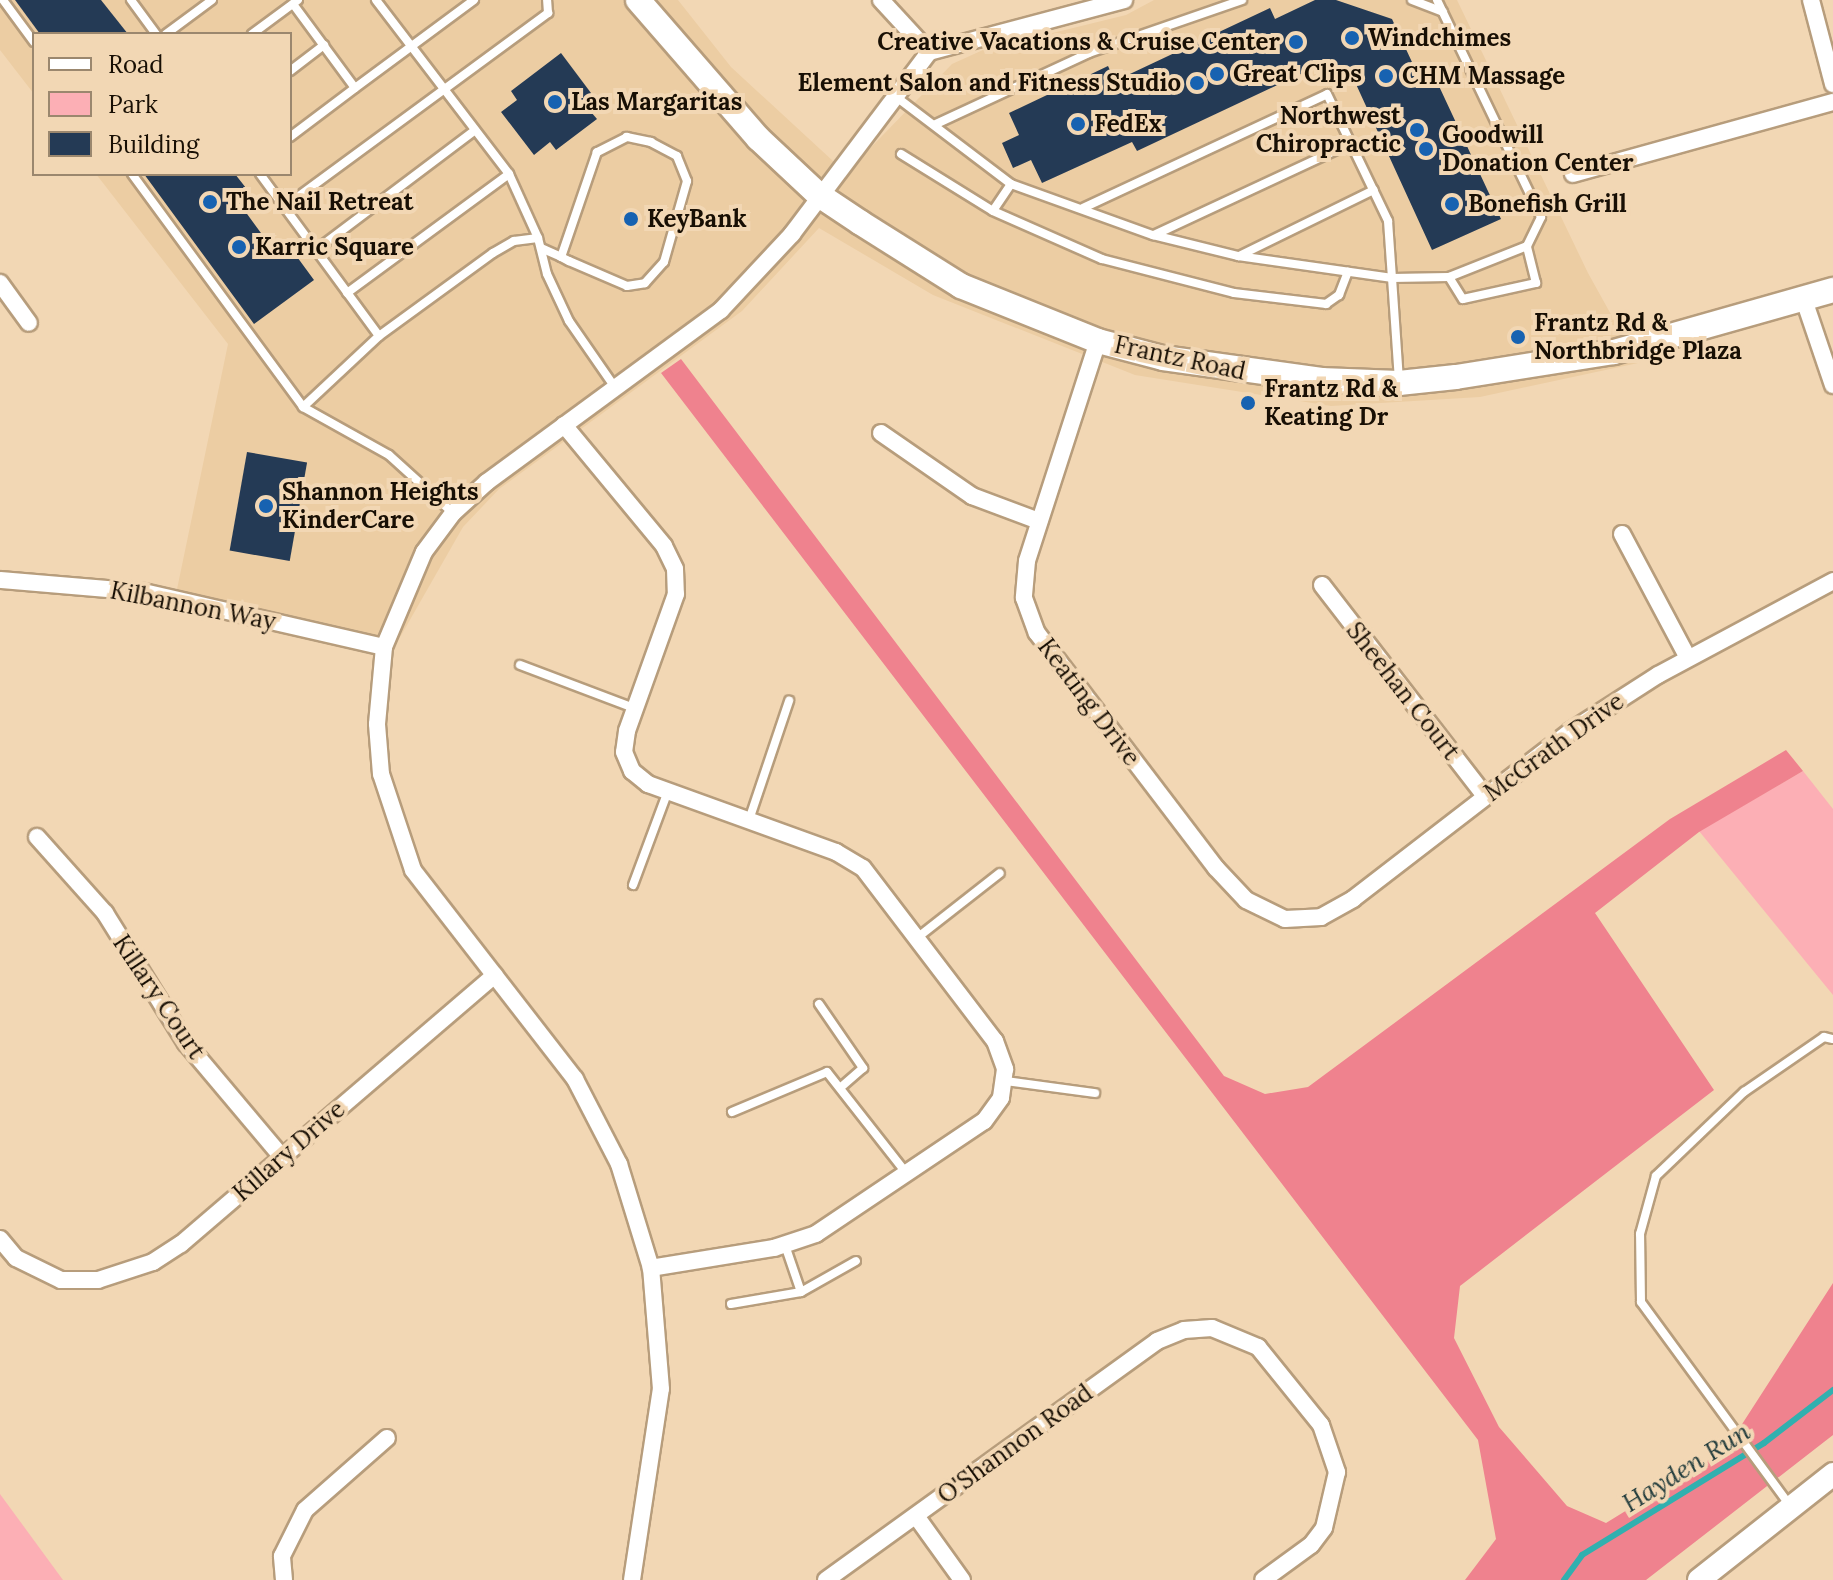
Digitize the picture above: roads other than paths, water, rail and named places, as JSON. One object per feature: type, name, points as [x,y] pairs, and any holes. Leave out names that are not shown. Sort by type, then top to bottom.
[{"type":"main road","name":"Frantz Road","points":[[638,0],[738,117],[819,195],[961,286],[1098,341],[1249,373],[1399,383],[1614,352],[1833,290]]},
{"type":"main road","points":[[1699,1580],[1833,1474]]},
{"type":"street","points":[[881,0],[929,52]]},
{"type":"street","points":[[1811,0],[1833,84]]},
{"type":"street","points":[[632,1580],[661,1389],[651,1268],[619,1164],[575,1079],[413,870],[394,821],[381,774],[377,724],[384,647],[424,552],[453,513],[564,425],[616,390],[721,310],[792,234],[929,52],[977,35],[1123,1]]},
{"type":"street","points":[[1573,174],[1833,102]]},
{"type":"street","points":[[0,283],[29,323]]},
{"type":"street","points":[[1803,297],[1833,385]]},
{"type":"street","name":"Keating Drive","points":[[1098,341],[1027,561],[1024,598],[1037,633],[1216,868],[1246,900],[1285,919]]},
{"type":"street","points":[[564,425],[664,546],[675,569],[676,594],[635,708],[624,752],[632,771],[668,791],[836,852],[863,868],[995,1041],[1006,1081],[984,1121],[816,1234],[785,1245],[651,1268]]},
{"type":"street","points":[[881,433],[972,496],[1039,521]]},
{"type":"street","points":[[1622,534],[1688,658]]},
{"type":"street","name":"Kilbannon Way","points":[[0,580],[144,592],[384,647]]},
{"type":"street","name":"McGrath Drive","points":[[1285,919],[1321,917],[1353,899],[1571,731],[1688,658],[1833,581]]},
{"type":"street","name":"Sheehan Court","points":[[1322,585],[1485,796]]},
{"type":"street","name":"Killary Court","points":[[37,837],[105,913],[186,1043],[281,1156]]},
{"type":"street","name":"Killary Drive","points":[[0,1239],[16,1258],[61,1280],[98,1280],[153,1262],[495,975]]},
{"type":"street","name":"O'Shannon Road","points":[[826,1580],[1157,1341],[1184,1330],[1212,1328],[1258,1347],[1321,1425],[1337,1472],[1324,1528],[1311,1545],[1263,1580]]},
{"type":"street","points":[[284,1580],[282,1556],[305,1510],[387,1438]]},
{"type":"street","points":[[916,1516],[962,1580]]},
{"type":"lane","points":[[3,0],[32,39]]},
{"type":"lane","points":[[131,0],[155,32]]},
{"type":"lane","points":[[169,32],[212,0]]},
{"type":"lane","points":[[392,0],[379,4],[509,174],[538,238],[569,321],[616,390]]},
{"type":"lane","points":[[292,135],[474,0]]},
{"type":"lane","points":[[284,207],[548,13],[547,0]]},
{"type":"lane","points":[[936,124],[1089,53],[1242,0]]},
{"type":"lane","points":[[1412,0],[1443,12]]},
{"type":"lane","points":[[1437,0],[1541,217],[1527,246],[1536,283],[1463,299],[1449,277]]},
{"type":"lane","points":[[255,32],[296,2],[355,88]]},
{"type":"lane","points":[[292,69],[324,45]]},
{"type":"lane","points":[[1083,208],[1327,94],[1388,221],[1399,383]]},
{"type":"lane","points":[[895,96],[936,124],[1011,184],[1153,235],[1238,256],[1392,278],[1449,277],[1527,246]]},
{"type":"lane","points":[[316,250],[475,130]]},
{"type":"lane","points":[[541,248],[561,257],[627,286],[645,283],[664,262],[687,181],[677,156],[651,142],[627,137],[597,152],[561,257]]},
{"type":"lane","points":[[1153,235],[1351,143]]},
{"type":"lane","points":[[901,154],[993,211],[1102,259],[1234,293],[1326,304],[1339,295],[1348,272]]},
{"type":"lane","points":[[347,293],[509,174]]},
{"type":"lane","points":[[133,176],[303,407],[389,455],[453,513]]},
{"type":"lane","points":[[261,176],[379,336]]},
{"type":"lane","points":[[993,211],[1011,184]]},
{"type":"lane","points":[[1238,256],[1374,190]]},
{"type":"lane","points":[[303,407],[379,336],[493,253],[514,241],[538,238]]},
{"type":"lane","points":[[520,665],[635,708]]},
{"type":"lane","points":[[748,821],[789,701]]},
{"type":"lane","points":[[633,885],[668,791]]},
{"type":"lane","points":[[916,938],[1000,873]]},
{"type":"lane","points":[[819,1004],[863,1068],[841,1087]]},
{"type":"lane","points":[[1791,1507],[1641,1302],[1640,1234],[1656,1176],[1744,1092],[1824,1037],[1833,1039]]},
{"type":"lane","points":[[732,1112],[827,1072],[908,1174]]},
{"type":"lane","points":[[1006,1081],[1095,1093]]},
{"type":"lane","points":[[785,1245],[801,1292]]},
{"type":"lane","points":[[731,1304],[801,1292],[856,1261]]},
{"type":"waterway","name":"Hayden Run","points":[[1564,1580],[1582,1555],[1764,1443],[1833,1390]]},
{"type":"place","name":"Windchimes","points":[[1352,38]]},
{"type":"place","name":"Creative Vacations & Cruise Center","points":[[1296,42]]},
{"type":"place","name":"Great Clips","points":[[1217,74]]},
{"type":"place","name":"CHM Massage","points":[[1386,76]]},
{"type":"place","name":"Element Salon and Fitness Studio","points":[[1197,83]]},
{"type":"place","name":"Las Margaritas","points":[[555,102]]},
{"type":"place","name":"FedEx","points":[[1078,124]]},
{"type":"place","name":"Northwest Chiropractic","points":[[1417,130]]},
{"type":"place","name":"Goodwill Donation Center","points":[[1426,149]]},
{"type":"place","name":"The Nail Retreat","points":[[210,202]]},
{"type":"place","name":"Bonefish Grill","points":[[1452,204]]},
{"type":"place","name":"KeyBank","points":[[631,219]]},
{"type":"place","name":"Karric Square","points":[[239,247]]},
{"type":"place","name":"Frantz Rd & Northbridge Plaza","points":[[1518,337]]},
{"type":"place","name":"Frantz Rd & Keating Dr","points":[[1248,403]]},
{"type":"place","name":"Shannon Heights KinderCare","points":[[266,506]]}]
